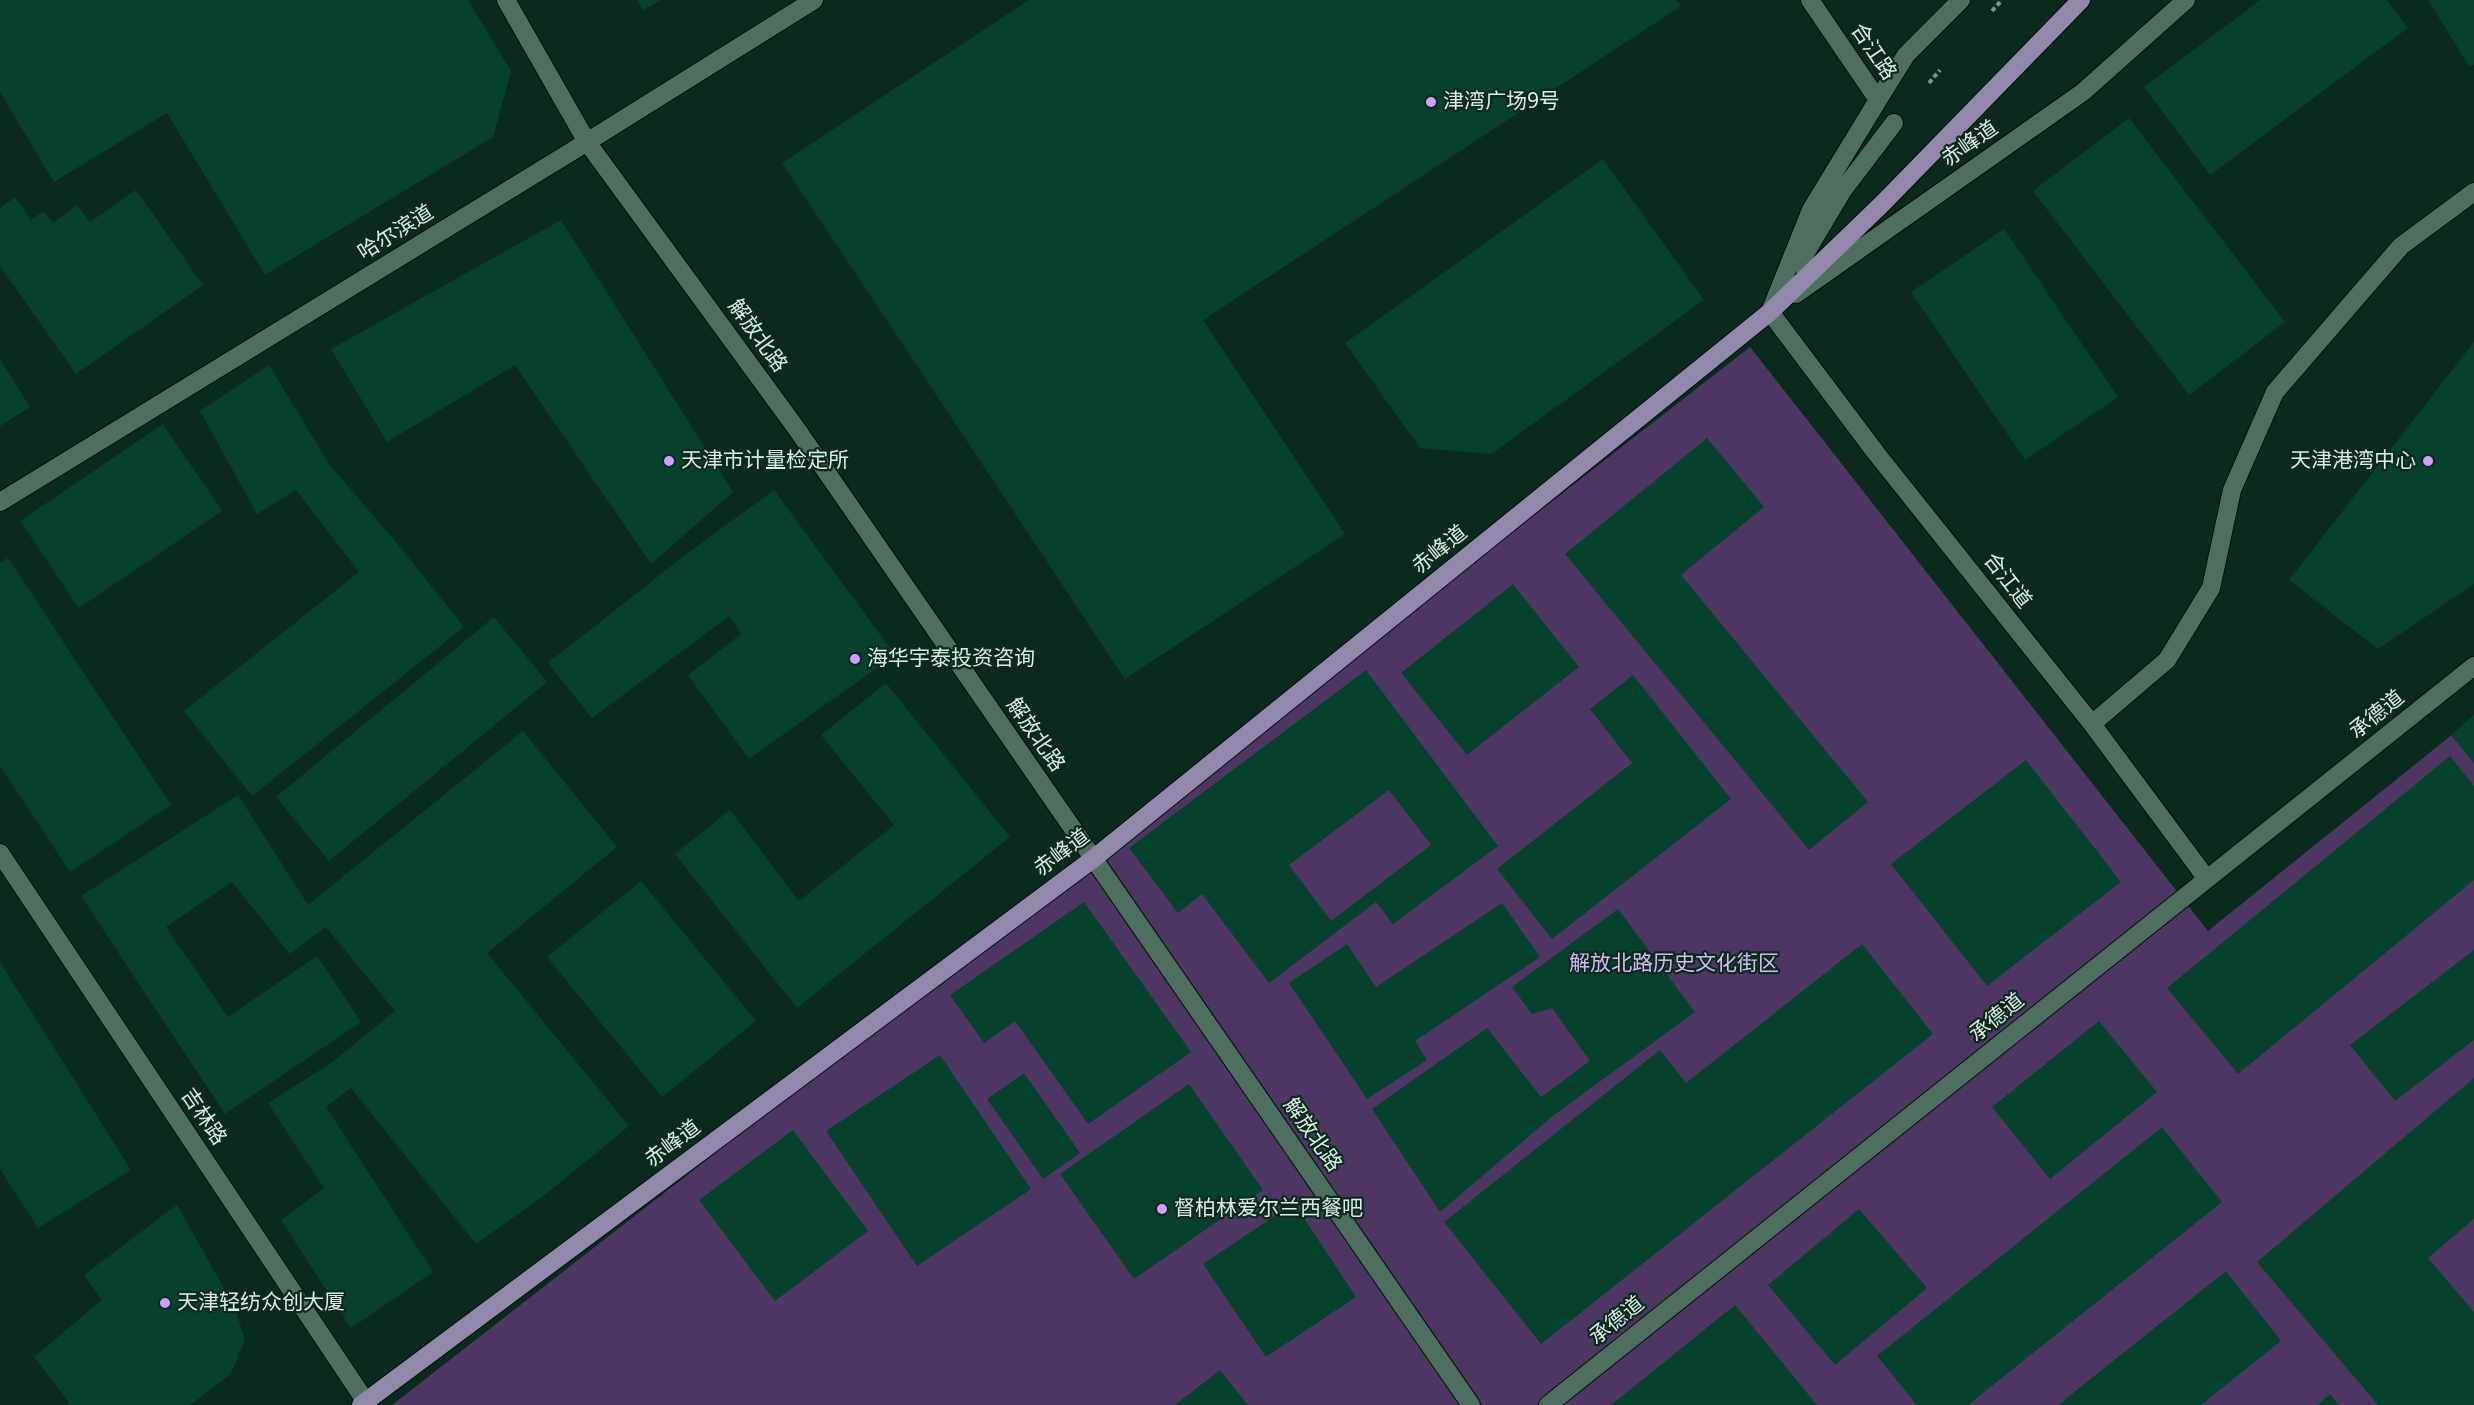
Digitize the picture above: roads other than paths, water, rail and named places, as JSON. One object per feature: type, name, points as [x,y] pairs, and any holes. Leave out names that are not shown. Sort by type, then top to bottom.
[{"type":"main road","points":[[1770,312],[1883,203],[2081,0]]},
{"type":"main road","name":"赤峰道","points":[[365,1404],[1094,859],[1770,312]]},
{"type":"street","name":"解放北路","points":[[506,0],[587,142],[796,428],[1471,1405]]},
{"type":"street","name":"哈尔滨道","points":[[0,502],[814,0]]},
{"type":"street","name":"合江路","points":[[1810,0],[1878,100]]},
{"type":"street","name":"赤峰道","points":[[1770,312],[1811,210],[1878,100],[1906,55],[1961,0]]},
{"type":"street","name":"赤峰道","points":[[1770,312],[2083,92],[2186,0]]},
{"type":"street","points":[[1770,312],[1843,190],[1894,123]]},
{"type":"street","points":[[2092,724],[2167,660],[2211,588],[2232,490],[2275,392],[2401,246],[2474,192]]},
{"type":"street","name":"合江道","points":[[1770,312],[1876,453],[2092,724],[2207,879]]},
{"type":"street","name":"承德道","points":[[1548,1405],[2474,666]]},
{"type":"street","name":"吉林路","points":[[0,853],[365,1404]]},
{"type":"place","name":"津湾广场9号","points":[[1431,102]]},
{"type":"place","name":"天津市计量检定所","points":[[669,461]]},
{"type":"place","name":"天津港湾中心","points":[[2428,461]]},
{"type":"place","name":"海华宇泰投资咨询","points":[[855,659]]},
{"type":"place","name":"督柏林爱尔兰西餐吧","points":[[1162,1209]]},
{"type":"place","name":"天津轻纺众创大厦","points":[[165,1303]]},
{"type":"park label","name":"解放北路历史文化街区","points":[[1674,964]]}]
